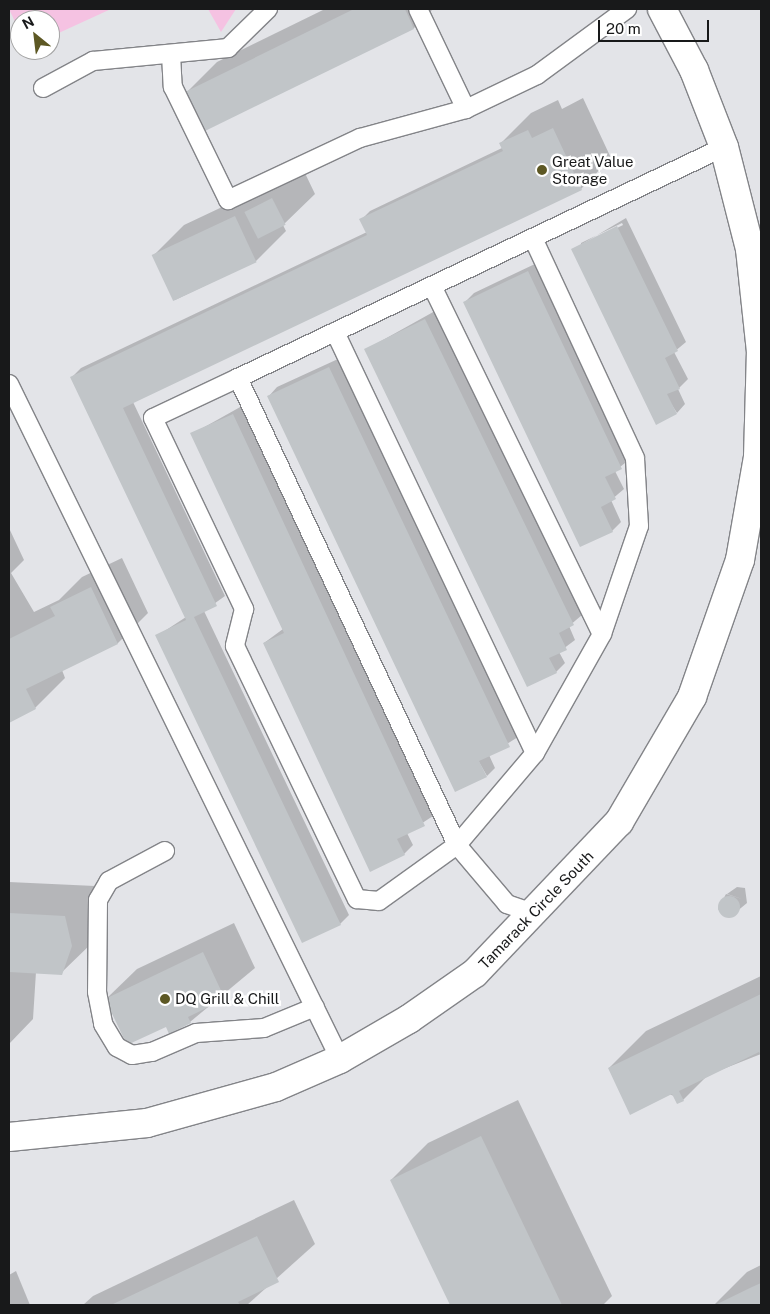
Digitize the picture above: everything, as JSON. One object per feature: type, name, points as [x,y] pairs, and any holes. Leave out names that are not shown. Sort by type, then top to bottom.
[{"type":"street","name":"Tamarack Circle South","points":[[9,1137],[147,1123],[276,1087],[340,1059],[409,1019],[475,973],[536,914],[619,822],[692,697],[751,563],[758,457],[761,352],[750,249],[724,147],[694,70],[662,9]]},
{"type":"lane","points":[[43,88],[93,61],[228,48],[268,9]]},
{"type":"lane","points":[[418,9],[466,109]]},
{"type":"lane","points":[[171,54],[172,88],[228,200],[360,138],[466,109],[537,75],[627,9]]},
{"type":"lane","points":[[533,238],[635,458],[639,526],[602,634],[535,753],[458,845],[379,901],[357,900],[235,646],[244,608],[153,418],[724,147]]},
{"type":"lane","points":[[432,286],[602,634]]},
{"type":"lane","points":[[335,332],[535,753]]},
{"type":"lane","points":[[238,378],[458,845],[507,904],[536,914]]},
{"type":"lane","points":[[9,384],[340,1059]]},
{"type":"lane","points":[[165,851],[108,881],[98,900],[97,992],[103,1024],[117,1047],[132,1055],[152,1052],[196,1033],[264,1028],[315,1007]]},
{"type":"shaded area","points":[[9,9],[111,9],[60,32],[60,10],[10,11]]},
{"type":"shaded area","points":[[208,9],[236,9],[221,32]]},
{"type":"building","points":[[354,9],[405,9],[414,29],[205,131],[185,92]]},
{"type":"building","points":[[553,128],[582,190],[123,408],[217,606],[194,617],[341,925],[302,943],[155,635],[186,620],[70,377],[367,235],[359,219],[503,151],[499,143],[528,130],[532,138]]},
{"type":"building","points":[[272,198],[286,225],[258,239],[244,212]]},
{"type":"building","points":[[235,216],[257,262],[173,301],[152,255]]},
{"type":"building","points":[[617,226],[678,351],[665,358],[680,389],[667,394],[677,414],[656,425],[571,249]]},
{"type":"building","points":[[528,271],[622,469],[605,477],[616,499],[601,507],[613,532],[580,547],[463,302]]},
{"type":"building","points":[[425,319],[574,625],[559,633],[567,650],[549,658],[557,673],[527,687],[364,349]]},
{"type":"building","points":[[329,367],[510,747],[479,761],[487,777],[455,792],[267,396]]},
{"type":"building","points":[[233,414],[425,826],[397,839],[405,855],[370,872],[263,643],[284,633],[190,433]]},
{"type":"building","points":[[91,587],[118,644],[26,689],[36,709],[9,723],[9,639],[55,616],[50,607]]},
{"type":"building","points":[[725,896],[733,896],[740,903],[740,911],[733,918],[725,918],[718,911],[718,903]]},
{"type":"building","points":[[9,913],[65,916],[72,946],[62,975],[9,972]]},
{"type":"building","name":"DQ Grill & Chill","points":[[203,952],[225,999],[188,1017],[191,1023],[169,1034],[166,1027],[127,1045],[105,999]]},
{"type":"building","points":[[761,994],[761,1057],[759,1052],[679,1091],[684,1101],[677,1104],[672,1094],[630,1115],[608,1068]]},
{"type":"building","points":[[481,1136],[562,1305],[450,1305],[390,1180]]},
{"type":"building","points":[[257,1236],[279,1282],[238,1302],[240,1305],[111,1305]]},
{"type":"building","points":[[761,1283],[761,1305],[715,1305],[752,1287]]},
{"type":"place","name":"Great Value Storage","points":[[542,170]]},
{"type":"place","name":"DQ Grill & Chill","points":[[165,999]]}]
